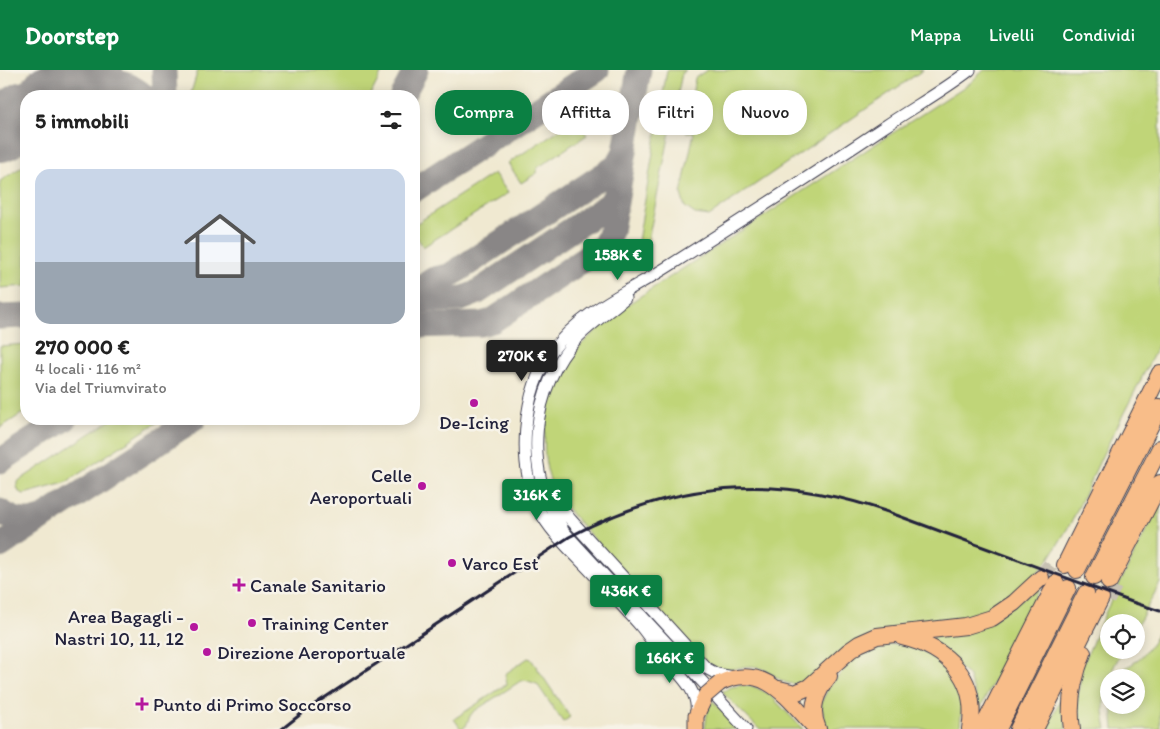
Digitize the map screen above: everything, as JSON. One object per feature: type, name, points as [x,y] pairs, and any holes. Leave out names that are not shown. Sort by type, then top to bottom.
[{"type":"highway","points":[[1160,373],[1065,566],[1160,407]]},
{"type":"highway","points":[[1157,489],[1106,581],[1160,448]]},
{"type":"highway","points":[[779,689],[795,693],[809,687],[843,656],[869,639],[893,634],[966,626],[992,618],[1014,603],[1055,583]]},
{"type":"highway","points":[[982,729],[1055,583]]},
{"type":"highway","points":[[998,729],[1055,583]]},
{"type":"highway","points":[[1018,729],[1098,597]]},
{"type":"highway","points":[[1036,729],[1098,597]]},
{"type":"highway","points":[[1072,729],[1071,694],[1076,670],[1090,637],[1098,597]]},
{"type":"highway","points":[[893,634],[935,648],[960,672],[970,697],[972,709],[970,729]]},
{"type":"highway","points":[[817,729],[814,715],[816,697],[822,684],[843,656]]},
{"type":"main road","points":[[696,722],[706,696],[720,683],[730,678],[759,678],[779,689],[817,729]]},
{"type":"street","points":[[696,722],[696,695],[642,629],[548,523],[539,509],[526,463],[525,450],[528,417],[538,374],[548,357],[571,328],[585,316],[653,276],[970,70]]},
{"type":"street","points":[[568,534],[546,499],[538,463],[537,448],[541,409],[550,378],[568,349],[583,333],[653,276]]},
{"type":"street","points":[[538,463],[552,496],[571,520],[706,668],[717,674],[738,677]]},
{"type":"street","points":[[532,488],[551,518],[568,534],[746,729]]},
{"type":"green space","points":[[198,70],[383,70],[373,90],[192,90]]},
{"type":"green space","points":[[667,70],[686,70],[682,73],[679,90],[664,90]]},
{"type":"green space","points":[[707,70],[923,70],[709,216],[695,214],[685,207],[681,194],[693,135],[713,135],[713,90],[693,90],[695,78]]},
{"type":"green space","points":[[984,70],[1160,70],[1160,342],[1103,454],[1072,521],[1049,559],[1020,593],[996,609],[968,621],[891,630],[807,681],[791,684],[757,667],[749,666],[726,670],[707,664],[566,508],[555,491],[547,469],[545,432],[553,394],[560,376],[579,347],[622,308],[970,83]]},
{"type":"green space","points":[[551,135],[587,135],[537,168],[537,173],[521,183],[508,163]]},
{"type":"green space","points":[[656,135],[669,135],[647,246],[635,259]]},
{"type":"green space","points":[[20,168],[20,286],[0,288],[0,181]]},
{"type":"green space","points":[[494,173],[508,193],[423,247],[420,242],[420,221]]},
{"type":"green space","points":[[20,344],[20,415],[0,428],[0,346]]},
{"type":"green space","points":[[103,425],[153,425],[65,483],[24,494],[19,492],[17,482]]},
{"type":"green space","points":[[1160,503],[1160,583],[1143,614],[1105,614]]},
{"type":"green space","points":[[1041,586],[980,709],[968,675],[922,636],[977,629]]},
{"type":"green space","points":[[1100,625],[1100,659],[1118,659],[1114,669],[1100,669],[1100,714],[1105,714],[1107,729],[1079,729],[1076,709],[1082,667]]},
{"type":"green space","points":[[1160,625],[1160,729],[1114,729],[1113,714],[1145,714],[1145,669],[1124,669],[1138,659],[1145,659],[1145,652],[1156,636]]},
{"type":"green space","points":[[885,644],[913,645],[948,667],[962,699],[960,729],[829,729],[821,703],[829,687],[859,652]]},
{"type":"green space","points":[[528,658],[531,659],[570,717],[563,722],[537,684],[525,680],[473,712],[466,726],[461,729],[454,719],[507,684],[505,674]]},
{"type":"green space","points":[[743,685],[755,687],[769,694],[803,729],[759,729],[722,692],[731,687]]},
{"type":"green space","points":[[1065,691],[1066,729],[1046,729]]},
{"type":"green space","points":[[713,701],[738,729],[705,729],[708,707]]},
{"type":"taxiway","points":[[164,70],[165,90]]},
{"type":"taxiway","points":[[405,90],[416,70]]},
{"type":"taxiway","points":[[420,186],[597,70]]},
{"type":"taxiway","points":[[420,326],[481,324],[492,321],[604,246],[611,231],[639,70]]},
{"type":"taxiway","points":[[61,90],[82,82],[104,80],[125,84],[136,90]]},
{"type":"taxiway","points":[[420,288],[434,279],[449,276],[617,166],[625,152]]},
{"type":"taxiway","points":[[420,301],[461,299],[476,293],[610,204],[618,190]]},
{"type":"taxiway","points":[[0,317],[20,316]]},
{"type":"taxiway","points":[[0,461],[56,425]]},
{"type":"taxiway","points":[[0,546],[185,425]]},
{"type":"taxiway","points":[[0,511],[20,521],[43,518]]},
{"type":"runway","points":[[60,90],[91,70]]},
{"type":"runway","points":[[0,130],[20,117]]},
{"type":"tunnel","points":[[1041,578],[1053,562]]},
{"type":"tunnel","points":[[1107,600],[1115,584]]},
{"type":"railway","points":[[282,729],[306,710],[569,537],[608,518],[647,504],[686,494],[726,488],[805,491],[846,499],[888,512],[1160,611]]},
{"type":"place","name":"De-Icing","points":[[474,403]]},
{"type":"place","name":"Celle Aeroportuali","points":[[422,486]]},
{"type":"place","name":"Varco Est","points":[[452,563]]},
{"type":"place","name":"Canale Sanitario","points":[[239,585]]},
{"type":"place","name":"Training Center","points":[[252,623]]},
{"type":"place","name":"Area Bagagli - Nastri 10, 11, 12","points":[[194,627]]},
{"type":"place","name":"Direzione Aeroportuale","points":[[207,652]]},
{"type":"place","name":"Punto di Primo Soccorso","points":[[142,704]]}]
